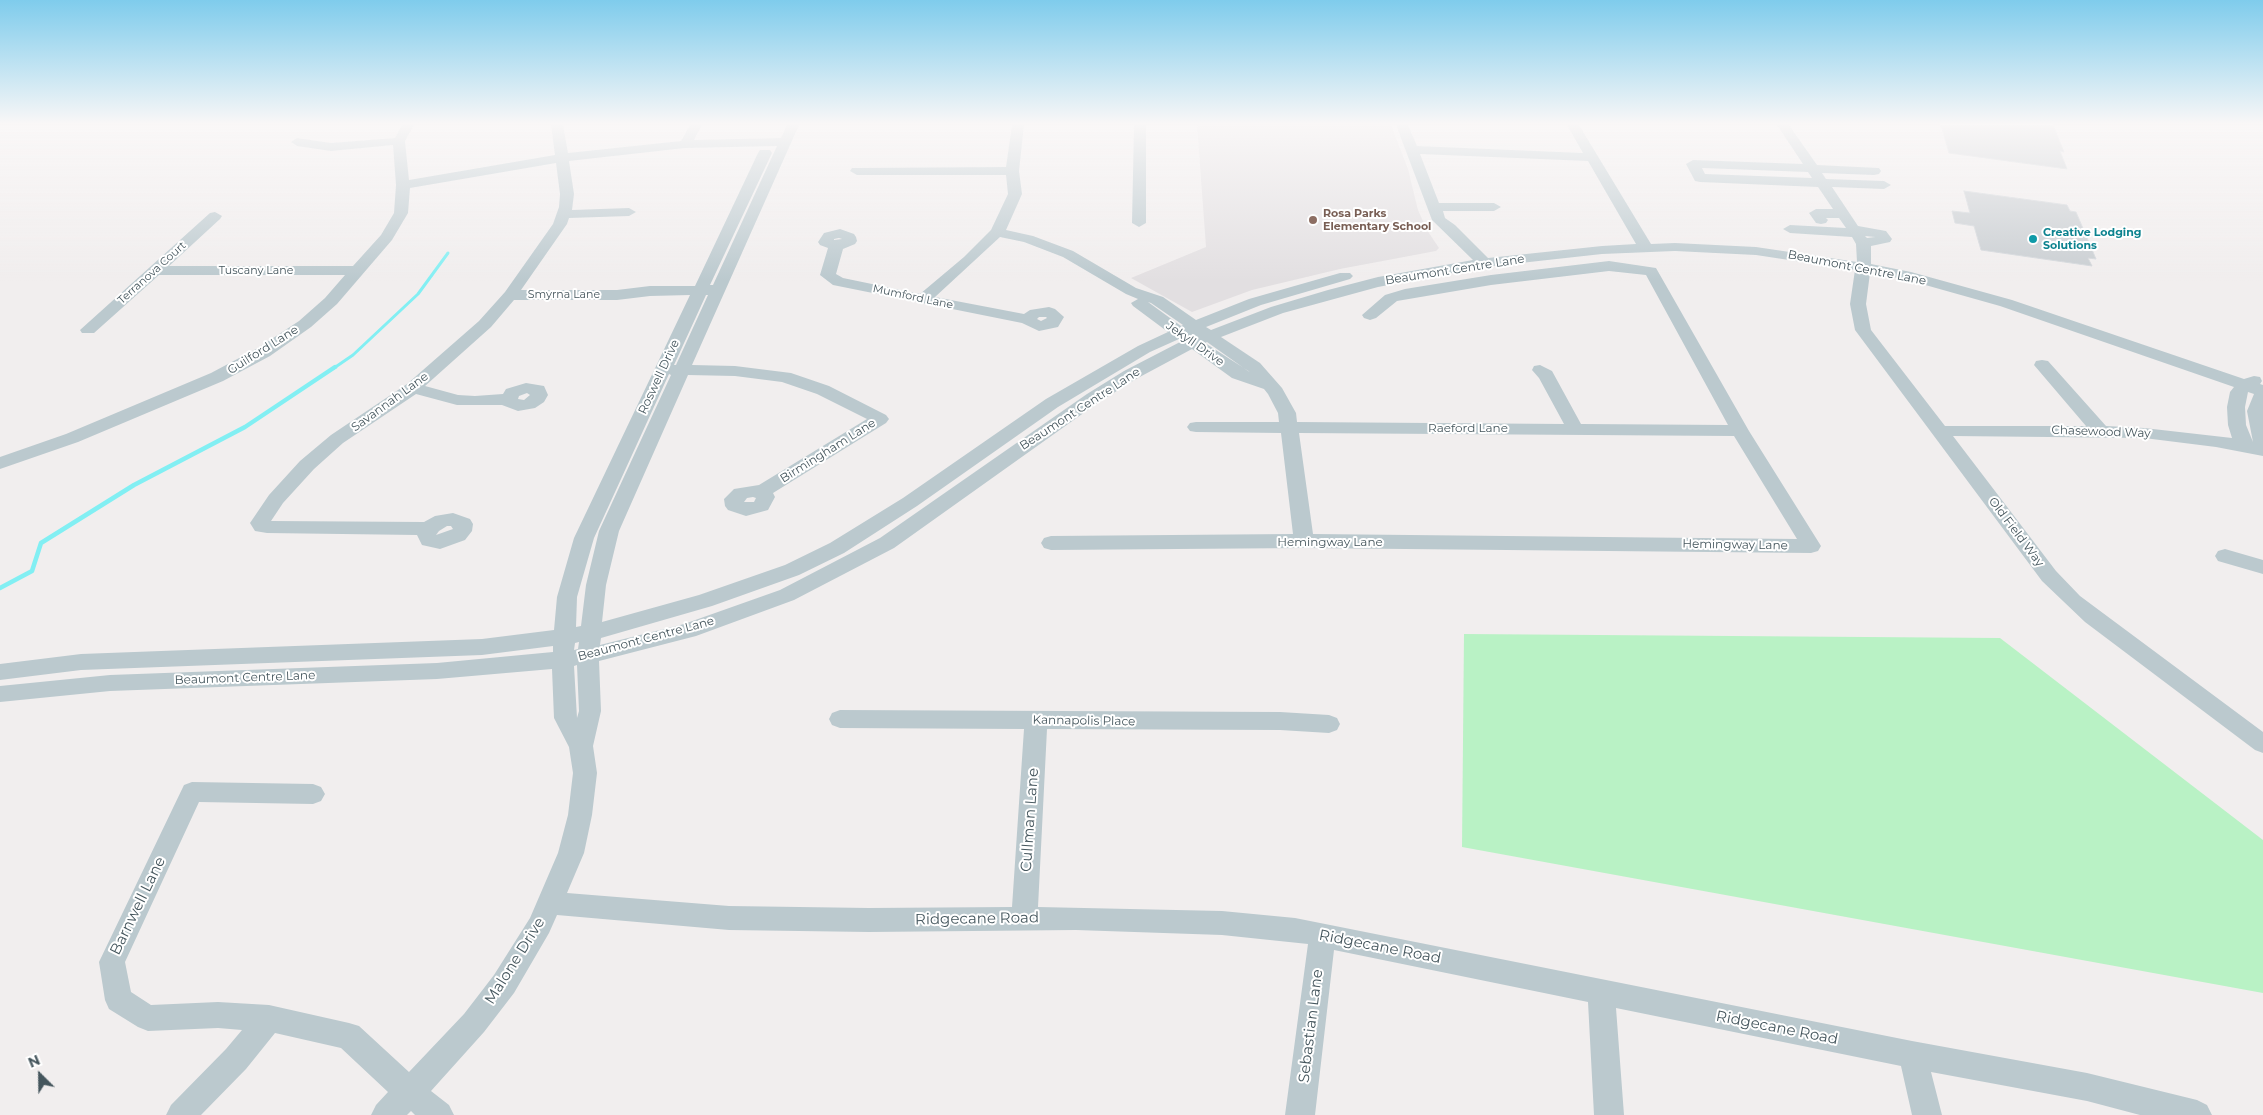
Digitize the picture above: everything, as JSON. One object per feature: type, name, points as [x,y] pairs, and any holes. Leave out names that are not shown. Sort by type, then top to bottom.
[{"type":"street","name":"Guilford Lane","points":[[0,463],[72,438],[240,366],[305,324],[331,301],[387,237],[401,213],[402,177]]},
{"type":"street","points":[[403,184],[446,177]]},
{"type":"street","name":"Savannah Lane","points":[[428,529],[267,527],[262,526],[260,523],[276,499],[307,465],[337,439],[413,388],[485,324],[510,295],[560,224],[567,202],[564,177]]},
{"type":"street","name":"Roswell Drive","points":[[564,636],[568,597],[584,538],[698,295],[760,177]]},
{"type":"street","name":"Roswell Drive","points":[[590,633],[596,585],[609,531],[717,295],[764,177]]},
{"type":"street","points":[[924,298],[969,260],[997,232],[1013,202],[1013,177]]},
{"type":"street","points":[[1139,177],[1139,223]]},
{"type":"street","points":[[1422,177],[1436,213],[1435,224],[1439,234],[1470,259]]},
{"type":"street","points":[[1604,177],[1643,242]]},
{"type":"street","points":[[1700,177],[1884,185]]},
{"type":"street","points":[[1819,177],[1842,211],[1860,245]]},
{"type":"street","points":[[1803,192],[1817,214],[1842,211]]},
{"type":"street","points":[[1436,213],[1494,207]]},
{"type":"street","points":[[564,214],[629,212]]},
{"type":"street","name":"Terranova Court","points":[[88,330],[215,216]]},
{"type":"street","points":[[1790,229],[1860,245]]},
{"type":"street","name":"Jekyll Drive","points":[[997,232],[1028,239],[1068,254],[1131,291],[1141,306],[1193,334],[1238,374],[1268,384],[1276,392],[1288,412],[1304,541]]},
{"type":"street","name":"Beaumont Centre Lane","points":[[0,672],[82,662],[482,647],[590,633],[713,599],[792,570],[837,548],[888,516],[1094,377],[1193,334],[1255,302],[1313,284],[1384,267],[1470,259],[1562,241],[1744,240],[1860,245],[1974,284],[2047,305],[2260,384]]},
{"type":"street","name":"Old Field Way","points":[[1860,245],[1858,304],[1863,330],[2049,576],[2073,601],[2263,744]]},
{"type":"street","name":"Mumford Lane","points":[[836,246],[828,272],[828,275],[833,280],[1003,316],[1029,319]]},
{"type":"street","name":"Hemingway Lane","points":[[1051,542],[1304,541],[1811,546],[1740,431],[1651,271],[1609,266],[1465,284],[1391,298],[1370,315]]},
{"type":"street","name":"Tuscany Lane","points":[[156,270],[356,271]]},
{"type":"street","name":"Smyrna Lane","points":[[510,295],[617,295],[646,300],[717,295]]},
{"type":"street","name":"Beaumont Centre Lane","points":[[0,694],[110,683],[437,671],[563,660],[588,656],[688,631],[787,595],[887,543],[1093,398],[1193,334]]},
{"type":"street","points":[[2042,365],[2101,431]]},
{"type":"street","name":"Birmingham Lane","points":[[662,370],[734,371],[785,376],[823,390],[880,419],[762,492]]},
{"type":"street","points":[[1540,370],[1546,375],[1575,429]]},
{"type":"street","points":[[2243,446],[2236,415],[2239,392],[2260,384],[2256,419],[2263,449]]},
{"type":"street","points":[[413,388],[457,400],[475,401],[508,398]]},
{"type":"street","name":"Raeford Lane","points":[[1196,427],[1740,431]]},
{"type":"street","name":"Chasewood Way","points":[[1938,431],[2101,431],[2162,435],[2263,449]]},
{"type":"street","points":[[2225,556],[2263,567]]},
{"type":"street","name":"Malone Drive","points":[[581,746],[590,711],[588,656],[590,633]]},
{"type":"street","name":"Malone Drive","points":[[386,1115],[474,1023],[504,984],[540,925],[571,853],[580,815],[585,773],[581,746],[565,718],[564,636]]},
{"type":"street","name":"Kannapolis Place","points":[[840,719],[1280,721],[1329,724]]},
{"type":"street","name":"Cullman Lane","points":[[1024,919],[1036,721]]},
{"type":"street","name":"Barnwell Lane","points":[[313,794],[192,792],[112,962],[120,1000],[148,1018],[218,1015],[269,1018],[349,1036],[409,1092],[439,1115]]},
{"type":"street","name":"Ridgecane Road","points":[[549,903],[729,918],[869,920],[1076,918],[1222,922],[1295,930],[1912,1055],[2087,1087],[2197,1115]]},
{"type":"street","name":"Sebastian Lane","points":[[1300,1115],[1322,936]]},
{"type":"street","points":[[1601,992],[1609,1115]]},
{"type":"street","points":[[181,1115],[236,1059],[269,1018]]},
{"type":"street","points":[[1912,1055],[1927,1115]]},
{"type":"shaded area","name":"Rosa Parks Elementary School","points":[[1201,177],[1410,177],[1418,210],[1427,230],[1439,248],[1436,251],[1340,269],[1252,290],[1192,312],[1131,278],[1206,247]]},
{"type":"green space","points":[[1464,634],[2000,638],[2263,840],[2263,993],[1462,847]]},
{"type":"building","name":"Creative Lodging Solutions","points":[[1964,191],[2067,205],[2070,211],[2076,212],[2096,259],[2088,258],[2092,266],[1981,250],[1974,226],[1955,223],[1952,211],[1970,213]]},
{"type":"waterway","points":[[334,368],[353,355],[418,294],[448,253]]},
{"type":"waterway","points":[[0,588],[32,571],[41,543],[134,485],[245,427],[335,367]]},
{"type":"place","name":"Rosa Parks Elementary School","points":[[1313,220]]},
{"type":"place","name":"Creative Lodging Solutions","points":[[2033,239]]}]
